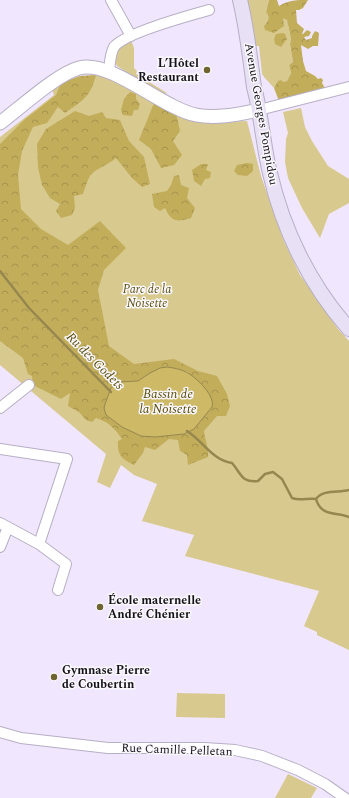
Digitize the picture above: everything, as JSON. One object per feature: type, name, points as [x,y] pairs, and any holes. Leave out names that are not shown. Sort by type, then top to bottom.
[{"type":"main road","name":"Avenue Georges Pompidou","points":[[240,0],[262,132],[275,194],[290,234],[321,293],[349,328]]},
{"type":"street","points":[[111,0],[130,36]]},
{"type":"street","points":[[109,71],[111,54],[114,47],[120,42],[130,36],[209,10]]},
{"type":"street","points":[[0,123],[61,77],[79,68],[88,66],[109,71],[172,107],[196,114],[215,116],[259,110],[349,87]]},
{"type":"street","points":[[0,408],[29,385]]},
{"type":"street","points":[[0,450],[67,459],[40,544]]},
{"type":"street","points":[[0,547],[4,525],[40,544],[66,564],[58,590]]},
{"type":"street","name":"Rue Camille Pelletan","points":[[0,732],[21,738],[108,748],[236,750],[262,756],[302,772],[325,784],[345,798]]},
{"type":"green space","points":[[245,0],[269,0],[266,12],[268,19],[264,26],[283,17],[287,20],[291,39],[290,44],[293,62],[289,65],[291,73],[287,81],[277,84],[274,88],[262,74],[259,46],[256,46],[253,41]]},
{"type":"green space","points":[[269,0],[277,0],[279,6],[293,1],[308,0],[303,8],[296,10],[297,23],[304,29],[302,34],[307,30],[311,32],[309,36],[304,37],[306,40],[312,38],[315,31],[319,33],[318,46],[313,46],[308,49],[301,45],[303,61],[306,71],[318,79],[321,78],[325,88],[302,97],[295,95],[284,101],[279,101],[274,88],[278,81],[287,81],[291,73],[289,65],[293,62],[290,44],[291,39],[287,20],[283,18],[284,26],[274,33],[265,30],[264,26],[268,19],[266,12]]},
{"type":"green space","points":[[283,33],[287,39],[281,47],[275,44],[274,39],[276,34]]},
{"type":"green space","points":[[131,40],[134,48],[134,68],[137,71],[136,74],[167,93],[163,95],[117,66],[115,57],[118,50]]},
{"type":"green space","name":"Parc de la Noisette","points":[[96,75],[114,80],[189,120],[209,123],[247,121],[261,176],[283,239],[300,275],[338,329],[349,341],[349,650],[317,635],[317,632],[304,626],[319,591],[185,556],[194,535],[142,521],[157,484],[134,475],[121,465],[110,488],[97,482],[106,454],[0,365],[0,137],[54,95],[52,90],[57,86],[72,79]]},
{"type":"green space","points":[[96,75],[94,83],[85,98],[65,113],[58,107],[47,123],[33,127],[22,151],[18,175],[21,209],[41,229],[68,245],[100,221],[126,248],[104,270],[98,290],[109,346],[134,364],[174,359],[198,371],[217,376],[227,394],[230,406],[226,416],[217,416],[204,431],[208,457],[188,465],[187,455],[180,451],[178,440],[169,439],[155,450],[145,447],[143,453],[134,465],[126,461],[119,454],[118,450],[118,441],[122,439],[111,426],[96,418],[92,422],[86,420],[79,412],[68,406],[70,393],[61,399],[33,385],[32,376],[28,374],[23,358],[0,341],[0,144],[24,120],[56,95],[61,83],[80,76]],"holes":[[[167,367],[188,372],[212,407],[194,429],[184,434],[141,436],[122,427],[106,415],[105,404],[111,388],[115,385],[127,381],[138,381],[150,373]]]},
{"type":"green space","points":[[130,92],[136,94],[136,99],[140,104],[138,110],[134,110],[132,116],[123,115],[121,110],[124,99]]},
{"type":"green space","points":[[154,103],[176,113],[180,131],[173,141],[182,155],[174,165],[161,168],[151,149],[139,140]]},
{"type":"green space","points":[[301,108],[305,127],[328,166],[349,179],[349,203],[329,214],[320,238],[302,208],[288,178],[285,162],[286,139],[288,133],[283,112]]},
{"type":"green space","points":[[75,111],[89,116],[102,112],[106,118],[120,120],[129,141],[144,157],[150,184],[142,187],[132,178],[116,158],[90,176],[83,194],[74,196],[75,208],[72,215],[61,218],[56,211],[60,204],[50,198],[42,185],[38,167],[37,144],[46,129]]},
{"type":"green space","points":[[247,163],[253,164],[253,171],[247,176],[238,175],[234,171],[237,165]]},
{"type":"green space","points":[[201,164],[208,164],[206,170],[211,172],[210,178],[205,179],[201,186],[194,181],[192,170]]},
{"type":"green space","points":[[179,175],[181,185],[189,188],[187,198],[195,208],[191,218],[175,220],[169,216],[165,208],[160,211],[154,207],[152,194],[167,191],[174,176]]},
{"type":"green space","points":[[177,693],[225,694],[225,718],[176,717]]},
{"type":"green space","points":[[288,774],[317,788],[311,798],[275,798]]},
{"type":"water","name":"Bassin de la Noisette","points":[[167,367],[179,369],[190,374],[204,387],[211,397],[212,407],[194,429],[184,434],[155,437],[141,436],[122,427],[106,415],[104,408],[111,388],[120,382],[138,381],[160,368]]},
{"type":"waterway","name":"Ru des Godets","points":[[0,271],[29,308],[111,392]]},
{"type":"waterway","name":"Ru des Godets","points":[[187,431],[213,454],[232,463],[245,479],[258,481],[265,474],[273,472],[282,479],[292,498],[316,499],[318,505],[325,511],[349,517]]},
{"type":"waterway","points":[[316,499],[323,494],[349,490]]},
{"type":"place","name":"L’Hôtel Restaurant","points":[[207,70]]},
{"type":"place","name":"École maternelle André Chénier","points":[[100,607]]},
{"type":"place","name":"Gymnase Pierre de Coubertin","points":[[54,677]]}]
